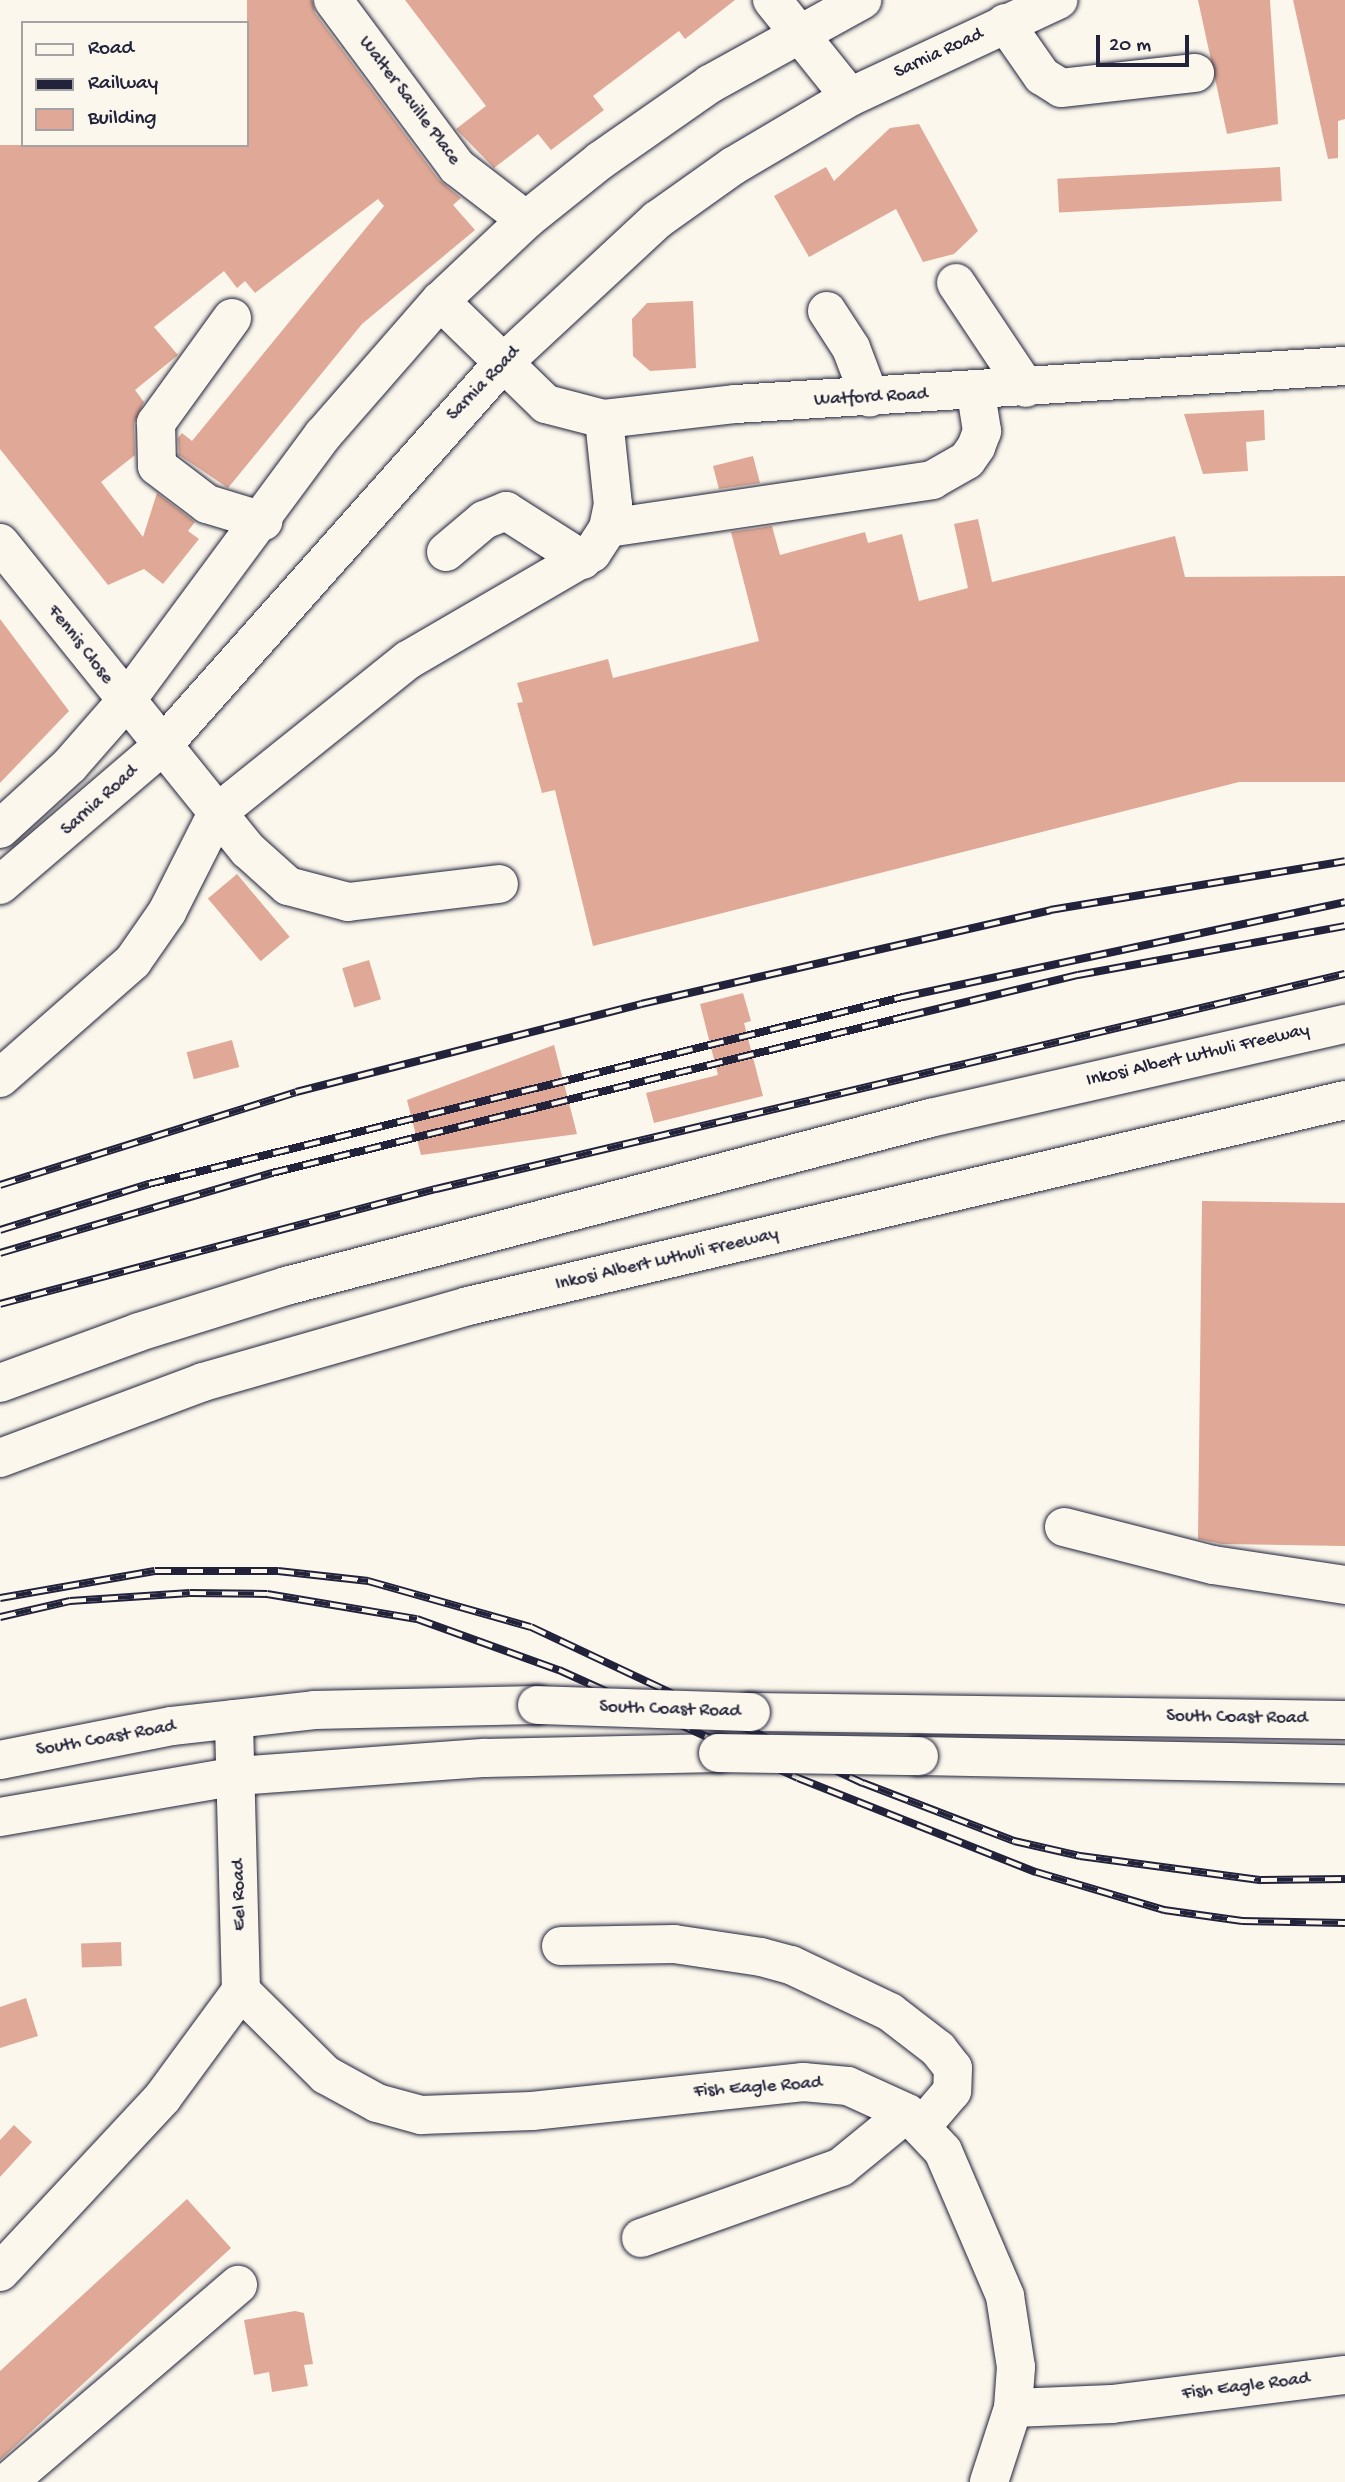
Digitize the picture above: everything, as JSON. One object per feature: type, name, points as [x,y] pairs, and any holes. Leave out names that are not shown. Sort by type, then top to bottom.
[{"type":"main road","name":"Walter Saville Place","points":[[333,0],[457,167],[526,220]]},
{"type":"main road","points":[[772,0],[850,97]]},
{"type":"main road","points":[[0,829],[70,765],[125,701],[263,521],[323,435],[440,301],[526,220],[710,84],[797,31],[862,0]]},
{"type":"main road","name":"Sarnia Road","points":[[0,885],[162,746],[502,364],[657,220],[733,166],[850,97],[1058,0]]},
{"type":"main road","points":[[1005,23],[1042,76],[1061,88],[1195,73]]},
{"type":"main road","points":[[956,283],[1026,388]]},
{"type":"main road","name":"Watford Road","points":[[440,301],[546,404],[604,419],[1345,366]]},
{"type":"main road","points":[[827,312],[850,348],[870,398]]},
{"type":"main road","points":[[232,318],[156,423],[157,466],[207,504],[263,521]]},
{"type":"main road","points":[[608,528],[932,480],[967,460],[976,447],[982,431],[976,392]]},
{"type":"main road","points":[[0,1078],[133,961],[167,912],[218,813],[408,660],[583,560],[608,528],[614,483],[604,419]]},
{"type":"main road","points":[[446,552],[484,520],[506,512],[583,560]]},
{"type":"main road","name":"Fennis Close","points":[[0,543],[162,746],[218,813],[278,878],[312,897],[395,900],[499,884]]},
{"type":"main road","name":"Inkosi Albert Luthuli Freeway","points":[[0,1383],[139,1332],[286,1286],[930,1118],[1345,1024]]},
{"type":"main road","name":"Inkosi Albert Luthuli Freeway","points":[[0,1458],[203,1381],[468,1306],[1345,1100]]},
{"type":"main road","points":[[1065,1527],[1213,1565],[1345,1586]]},
{"type":"main road","name":"South Coast Road","points":[[0,1759],[234,1719],[314,1710],[537,1705],[751,1712],[1345,1720]]},
{"type":"main road","name":"Eel Road","points":[[234,1719],[242,1991]]},
{"type":"main road","points":[[0,1817],[237,1776],[485,1758],[719,1753],[1345,1764]]},
{"type":"main road","points":[[561,1947],[674,1944],[761,1957],[890,2012],[938,2049],[953,2068],[952,2091],[915,2119],[841,2167],[641,2238]]},
{"type":"main road","points":[[0,2272],[163,2097],[197,2057],[242,1991]]},
{"type":"main road","name":"Fish Eagle Road","points":[[242,1991],[326,2075],[377,2103],[421,2115],[532,2111],[803,2082],[848,2085],[915,2119],[943,2151],[995,2263],[1012,2328],[1013,2408],[1112,2404],[1345,2375]]},
{"type":"main road","points":[[8,2482],[238,2286]]},
{"type":"main road","points":[[989,2482],[1013,2408]]},
{"type":"building","points":[[247,0],[312,0],[315,13],[439,180],[461,198],[453,205],[475,230],[362,324],[228,488],[179,455],[178,438],[182,433],[192,441],[384,206],[378,199],[255,293],[245,281],[237,288],[224,271],[154,327],[178,355],[135,390],[144,402],[134,423],[135,455],[101,482],[143,537],[157,493],[195,522],[188,531],[199,539],[163,584],[144,569],[108,585],[0,449],[0,145],[248,147]]},
{"type":"building","points":[[405,0],[735,0],[685,39],[679,31],[593,96],[604,110],[551,150],[538,134],[494,168],[456,129],[486,106]]},
{"type":"building","points":[[1198,0],[1270,0],[1278,124],[1227,134]]},
{"type":"building","points":[[1293,0],[1345,0],[1345,119],[1338,121],[1338,158],[1328,159]]},
{"type":"building","points":[[919,124],[978,231],[954,254],[923,262],[896,209],[809,257],[774,196],[826,167],[834,181],[890,128]]},
{"type":"building","points":[[1280,167],[1282,201],[1059,213],[1057,179]]},
{"type":"building","points":[[693,301],[696,368],[650,371],[633,356],[632,319],[647,303]]},
{"type":"building","points":[[1264,410],[1265,440],[1246,442],[1248,471],[1203,474],[1184,414]]},
{"type":"building","points":[[753,456],[760,483],[719,489],[713,466]]},
{"type":"building","points":[[978,519],[992,582],[1175,536],[1185,577],[1345,576],[1345,782],[1239,782],[593,946],[555,790],[542,793],[517,703],[523,702],[517,683],[608,659],[613,678],[759,641],[731,532],[772,526],[780,555],[865,532],[868,543],[902,534],[919,601],[968,588],[954,524]]},
{"type":"building","points":[[0,619],[69,711],[0,783]]},
{"type":"building","points":[[237,874],[290,937],[261,961],[208,898]]},
{"type":"building","points":[[369,960],[381,999],[354,1007],[342,968]]},
{"type":"building","points":[[743,993],[751,1021],[744,1023],[763,1096],[654,1123],[646,1093],[718,1075],[700,1004]]},
{"type":"building","points":[[232,1040],[239,1067],[194,1079],[187,1052]]},
{"type":"building","points":[[554,1045],[577,1134],[421,1155],[407,1100]]},
{"type":"building","points":[[1202,1201],[1345,1203],[1345,1546],[1222,1544],[1198,1539]]},
{"type":"building","points":[[121,1942],[122,1966],[82,1967],[81,1943]]},
{"type":"building","points":[[26,1998],[38,2036],[0,2048],[0,2007]]},
{"type":"building","points":[[14,2125],[32,2142],[0,2177],[0,2140]]},
{"type":"building","points":[[187,2199],[231,2248],[0,2460],[0,2371]]},
{"type":"building","points":[[295,2311],[304,2313],[313,2364],[304,2365],[308,2386],[272,2392],[269,2372],[254,2375],[244,2320]]},
{"type":"railway","points":[[0,1185],[296,1092],[641,1004],[1050,910],[1345,861]]},
{"type":"railway","points":[[0,1230],[149,1184],[903,997],[1345,902]]},
{"type":"railway","points":[[0,1253],[272,1173],[908,1016],[1078,975],[1345,926]]},
{"type":"railway","points":[[0,1304],[436,1189],[1345,974]]},
{"type":"railway","points":[[0,1598],[155,1571],[278,1571],[368,1581],[531,1627],[863,1783],[1014,1841],[1080,1856],[1261,1880],[1345,1879]]},
{"type":"railway","points":[[0,1617],[70,1601],[190,1593],[267,1594],[417,1619],[559,1670],[798,1778],[1036,1872],[1164,1910],[1242,1921],[1345,1923]]}]
